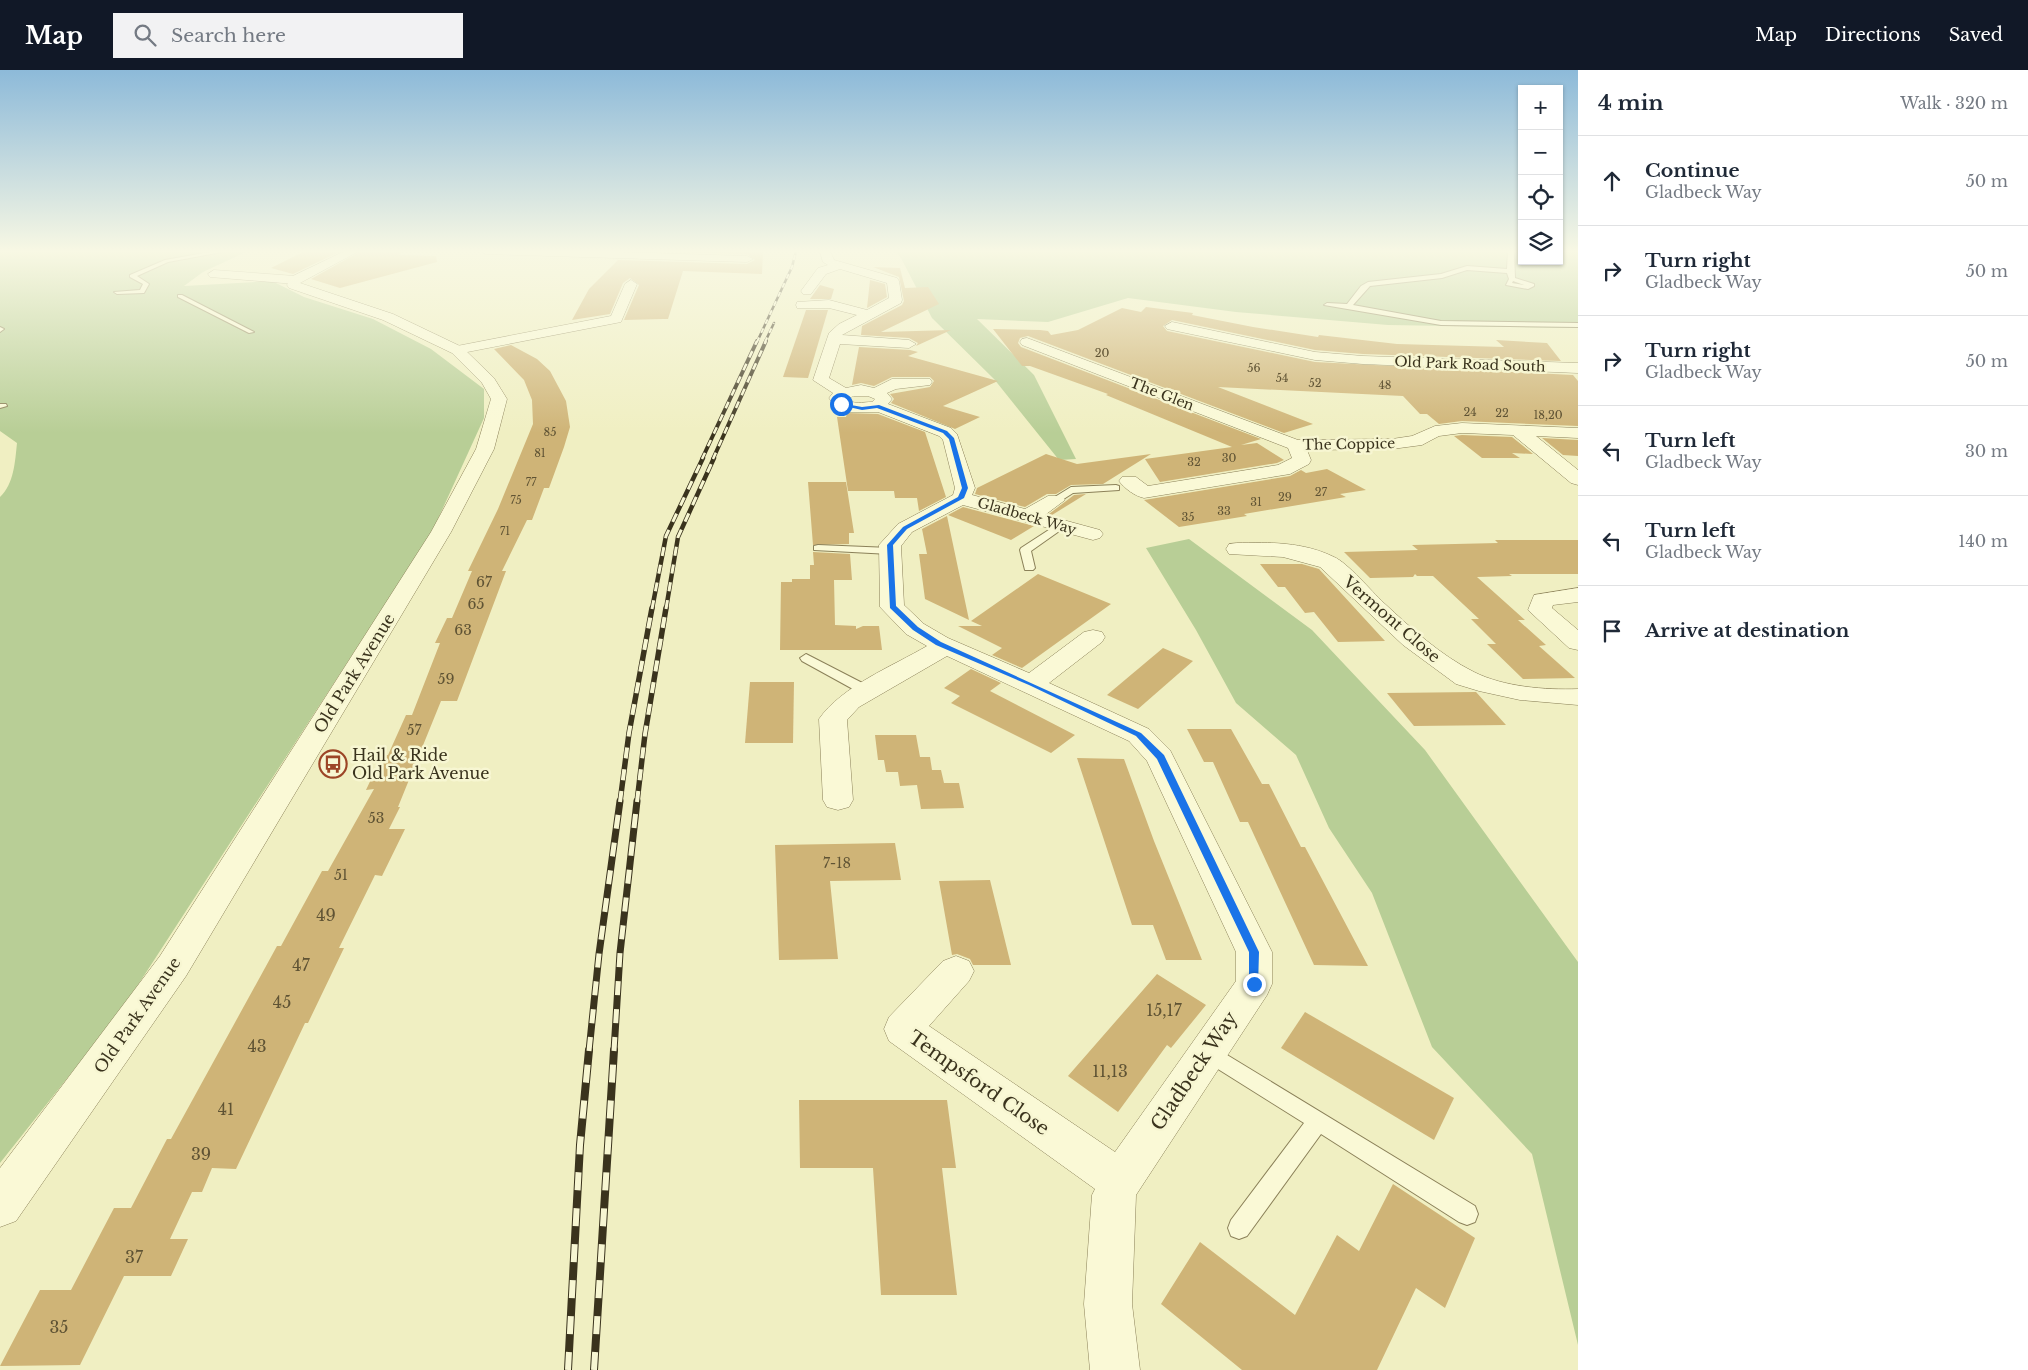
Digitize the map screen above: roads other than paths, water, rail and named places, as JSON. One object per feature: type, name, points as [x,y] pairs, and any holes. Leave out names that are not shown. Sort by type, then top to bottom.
[{"type":"street","name":"Old Park Avenue","points":[[0,1205],[173,966],[441,532],[485,449],[499,399],[488,381],[457,350],[388,317],[372,312]]},
{"type":"street","points":[[457,350],[616,319],[619,312]]},
{"type":"street","points":[[859,312],[868,314]]},
{"type":"street","name":"Gladbeck Way","points":[[873,312],[836,333],[821,380],[844,393],[837,398],[841,404],[862,408],[877,400],[892,384],[924,382]]},
{"type":"street","name":"Old Park Road South","points":[[1172,326],[1293,352],[1292,357],[1300,363],[1311,366],[1332,368],[1363,360],[1578,368]]},
{"type":"street","points":[[834,339],[909,344]]},
{"type":"street","name":"The Glen","points":[[1027,342],[1296,445]]},
{"type":"street","name":"Gladbeck Way","points":[[877,400],[945,432],[952,438],[965,488],[961,498],[905,528],[890,545],[892,607],[915,629],[944,647],[1031,684],[1138,734],[1160,757],[1254,952],[1254,984],[1120,1181],[1114,1195],[1108,1304],[1115,1370]]},
{"type":"street","name":"The Coppice","points":[[1137,491],[1283,470],[1302,460],[1296,445],[1392,444],[1416,441],[1435,430],[1462,428],[1518,432],[1578,433]]},
{"type":"street","points":[[1518,432],[1578,479]]},
{"type":"street","name":"Gladbeck Way","points":[[961,498],[1093,534]]},
{"type":"street","points":[[1028,516],[1055,500]]},
{"type":"street","name":"Vermont Close","points":[[1237,549],[1268,548],[1309,554],[1328,562],[1427,652],[1467,679],[1513,691],[1561,698],[1578,697]]},
{"type":"street","points":[[1578,595],[1542,600],[1540,610],[1578,642]]},
{"type":"street","points":[[1031,684],[1093,637]]},
{"type":"street","points":[[838,800],[833,719],[850,701],[944,647]]},
{"type":"street","name":"Tempsford Close","points":[[956,971],[903,1030],[1120,1181]]},
{"type":"lane","points":[[211,312],[251,332]]},
{"type":"lane","points":[[1382,312],[1441,322],[1578,325]]},
{"type":"lane","points":[[1055,500],[1071,490],[1093,487],[1137,491]]},
{"type":"lane","points":[[1029,568],[1025,550],[1061,525]]},
{"type":"lane","points":[[818,548],[890,551]]},
{"type":"lane","points":[[806,658],[867,691]]},
{"type":"lane","points":[[1207,1051],[1467,1214]]},
{"type":"lane","points":[[1239,1228],[1318,1121]]},
{"type":"railway","points":[[757,342],[771,312]]},
{"type":"railway","points":[[765,342],[774,323]]},
{"type":"railway","points":[[702,459],[757,341]]},
{"type":"railway","points":[[713,459],[766,341]]},
{"type":"railway","points":[[652,609],[666,536],[703,458]]},
{"type":"railway","points":[[666,609],[678,537],[714,458]]},
{"type":"railway","points":[[620,802],[629,733],[652,608]]},
{"type":"railway","points":[[637,802],[645,734],[666,608]]},
{"type":"railway","points":[[589,1051],[599,954],[620,801]]},
{"type":"railway","points":[[614,1051],[620,953],[637,801]]},
{"type":"railway","points":[[568,1370],[580,1145],[589,1050]]},
{"type":"railway","points":[[594,1370],[614,1050]]},
{"type":"place","name":"Hail & Ride Old Park Avenue","points":[[333,764]]}]
